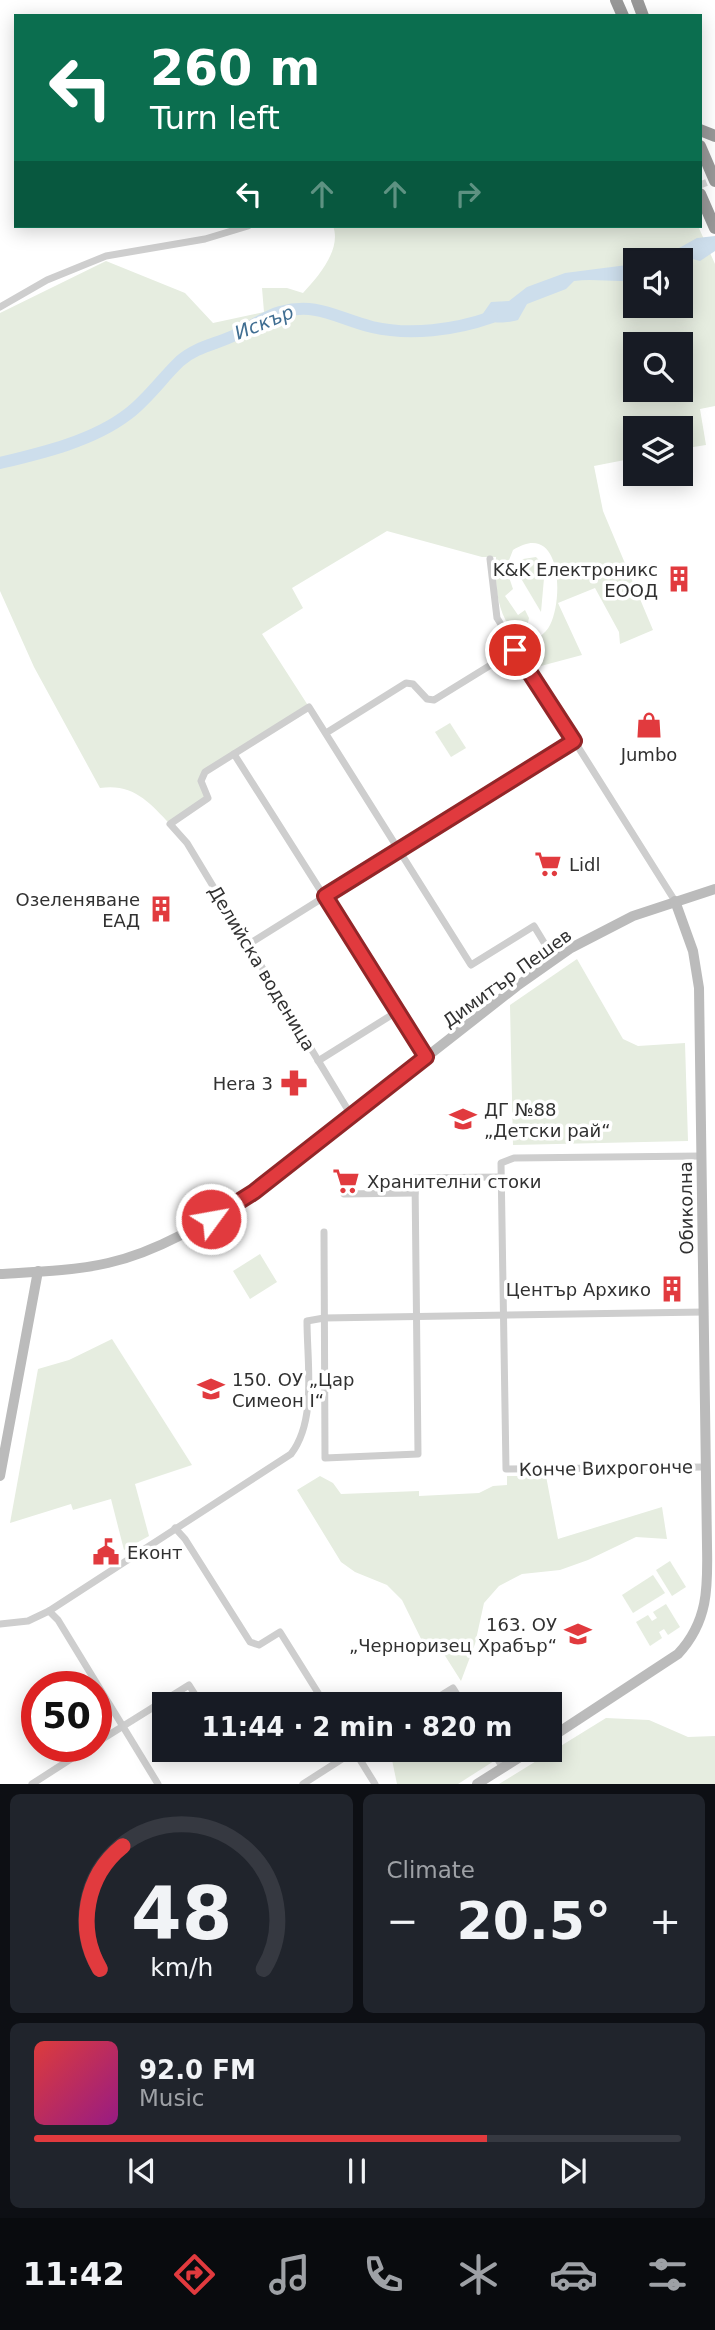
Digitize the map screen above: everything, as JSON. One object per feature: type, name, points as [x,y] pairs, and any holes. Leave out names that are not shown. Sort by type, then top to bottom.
[{"type":"highway","points":[[702,151],[714,178]]},
{"type":"highway","points":[[714,178],[715,153]]},
{"type":"highway","points":[[702,199],[715,228]]},
{"type":"main road","name":"Димитър Пешев","points":[[0,1275],[106,1264],[143,1253],[164,1242],[254,1192],[554,959],[609,927],[675,901],[715,889]]},
{"type":"main road","name":"Обиколна","points":[[562,1730],[657,1671],[692,1638],[706,1607],[708,1587],[699,977],[689,937],[675,901]]},
{"type":"main road","points":[[0,1476],[38,1271]]},
{"type":"main road","points":[[477,1784],[512,1762]]},
{"type":"street","points":[[0,307],[47,280],[106,256],[205,239],[241,228]]},
{"type":"street","name":"Обиколна","points":[[491,559],[497,618],[675,901]]},
{"type":"street","points":[[326,733],[406,684],[413,684],[430,700],[438,698],[515,650]]},
{"type":"street","points":[[426,1057],[234,754],[309,707],[471,965],[534,926],[554,959]]},
{"type":"street","points":[[249,944],[574,741]]},
{"type":"street","name":"Делийска воденица","points":[[234,754],[205,772],[201,781],[208,798],[170,824],[187,843],[351,1115]]},
{"type":"street","points":[[318,1062],[398,1012]]},
{"type":"street","points":[[504,1315],[501,1163],[514,1158],[701,1156]]},
{"type":"street","points":[[324,1232],[325,1458],[418,1454],[415,1178],[501,1177]]},
{"type":"street","points":[[344,1194],[415,1193]]},
{"type":"street","points":[[0,1624],[28,1621],[49,1611],[281,1462],[300,1442],[307,1415],[307,1321],[324,1318],[704,1312]]},
{"type":"street","name":"Конче Вихрогонче","points":[[504,1315],[506,1469],[706,1467]]},
{"type":"street","points":[[175,1528],[250,1642],[259,1645],[280,1632],[315,1692]]},
{"type":"street","points":[[49,1611],[158,1784]]},
{"type":"street","points":[[178,1692],[189,1685],[193,1692]]},
{"type":"street","points":[[112,1734],[152,1709]]},
{"type":"street","points":[[32,1784],[66,1762]]},
{"type":"street","points":[[303,1784],[337,1762]]},
{"type":"street","points":[[362,1762],[376,1784]]},
{"type":"street","points":[[499,1762],[503,1768]]},
{"type":"shaded area","points":[[333,228],[699,228],[715,264],[715,406],[700,409],[706,445],[693,447],[693,416],[623,416],[623,460],[594,466],[603,511],[653,630],[620,644],[619,632],[595,588],[558,603],[582,655],[537,667],[528,648],[548,628],[557,598],[555,566],[549,553],[541,545],[529,543],[513,550],[506,568],[513,589],[505,596],[518,615],[525,610],[529,618],[527,627],[514,633],[500,606],[496,557],[482,557],[387,531],[292,588],[303,608],[262,634],[309,707],[205,772],[201,781],[209,793],[170,824],[131,791],[112,787],[100,788],[34,667],[0,591],[0,313],[106,261],[185,293],[213,323],[264,312],[262,288],[287,288],[303,293],[331,253],[335,235]]},
{"type":"shaded area","points":[[536,557],[545,567],[541,612],[516,570],[523,559]]},
{"type":"shaded area","points":[[450,723],[466,748],[451,757],[435,732]]},
{"type":"shaded area","points":[[577,959],[623,1039],[638,1046],[685,1043],[688,1141],[513,1145],[510,1005]]},
{"type":"shaded area","points":[[260,1254],[277,1282],[250,1299],[233,1271]]},
{"type":"shaded area","points":[[112,1339],[192,1465],[135,1484],[149,1536],[124,1550],[111,1499],[73,1510],[71,1504],[10,1523],[38,1369],[69,1360]]},
{"type":"shaded area","points":[[320,1476],[333,1483],[341,1494],[419,1491],[419,1496],[479,1493],[493,1486],[507,1485],[507,1476],[546,1476],[558,1539],[662,1507],[667,1539],[636,1537],[588,1560],[560,1570],[522,1574],[499,1586],[484,1603],[475,1644],[461,1681],[437,1643],[426,1649],[402,1600],[387,1585],[355,1572],[341,1562],[297,1490]]},
{"type":"shaded area","points":[[670,1561],[686,1587],[672,1596],[656,1570]]},
{"type":"shaded area","points":[[653,1575],[665,1593],[633,1613],[622,1595]]},
{"type":"shaded area","points":[[666,1604],[680,1627],[668,1635],[664,1629],[659,1632],[662,1638],[650,1646],[636,1622],[648,1615],[652,1621],[657,1618],[653,1612]]},
{"type":"shaded area","points":[[606,1718],[649,1720],[688,1737],[715,1736],[715,1784],[499,1784],[535,1762],[562,1762],[562,1745]]},
{"type":"shaded area","points":[[392,1762],[492,1762],[458,1784],[397,1784]]},
{"type":"water","points":[[715,236],[715,251],[700,261],[693,259],[693,248],[679,248],[697,238]]},
{"type":"water","points":[[623,266],[623,281],[574,281],[566,289],[527,304],[518,320],[502,323],[477,322],[491,302],[509,301],[527,287],[565,273]]},
{"type":"waterway","name":"Искър","points":[[0,463],[50,450],[99,432],[135,408],[187,356],[280,312],[293,309],[316,310],[372,327],[402,331],[448,328],[492,317]]},
{"type":"tunnel","points":[[702,184],[715,179]]},
{"type":"place","name":"K&K Електроникс ЕООД","points":[[679,579]]},
{"type":"place","name":"Jumbo","points":[[649,725]]},
{"type":"place","name":"Lidl","points":[[548,864]]},
{"type":"place","name":"Озеленяване ЕАД","points":[[161,909]]},
{"type":"place","name":"Hera 3","points":[[294,1083]]},
{"type":"place","name":"ДГ №88 „Детски рай“","points":[[463,1119]]},
{"type":"place","name":"Хранителни стоки","points":[[346,1181]]},
{"type":"place","name":"Център Архико","points":[[672,1289]]},
{"type":"place","name":"150. ОУ „Цар Симеон I“","points":[[211,1389]]},
{"type":"place","name":"Еконт","points":[[106,1552]]},
{"type":"place","name":"163. ОУ „Черноризец Храбър“","points":[[578,1634]]},
{"type":"route","points":[[211,1219],[254,1192],[426,1057],[325,896],[574,741],[515,650]]}]
